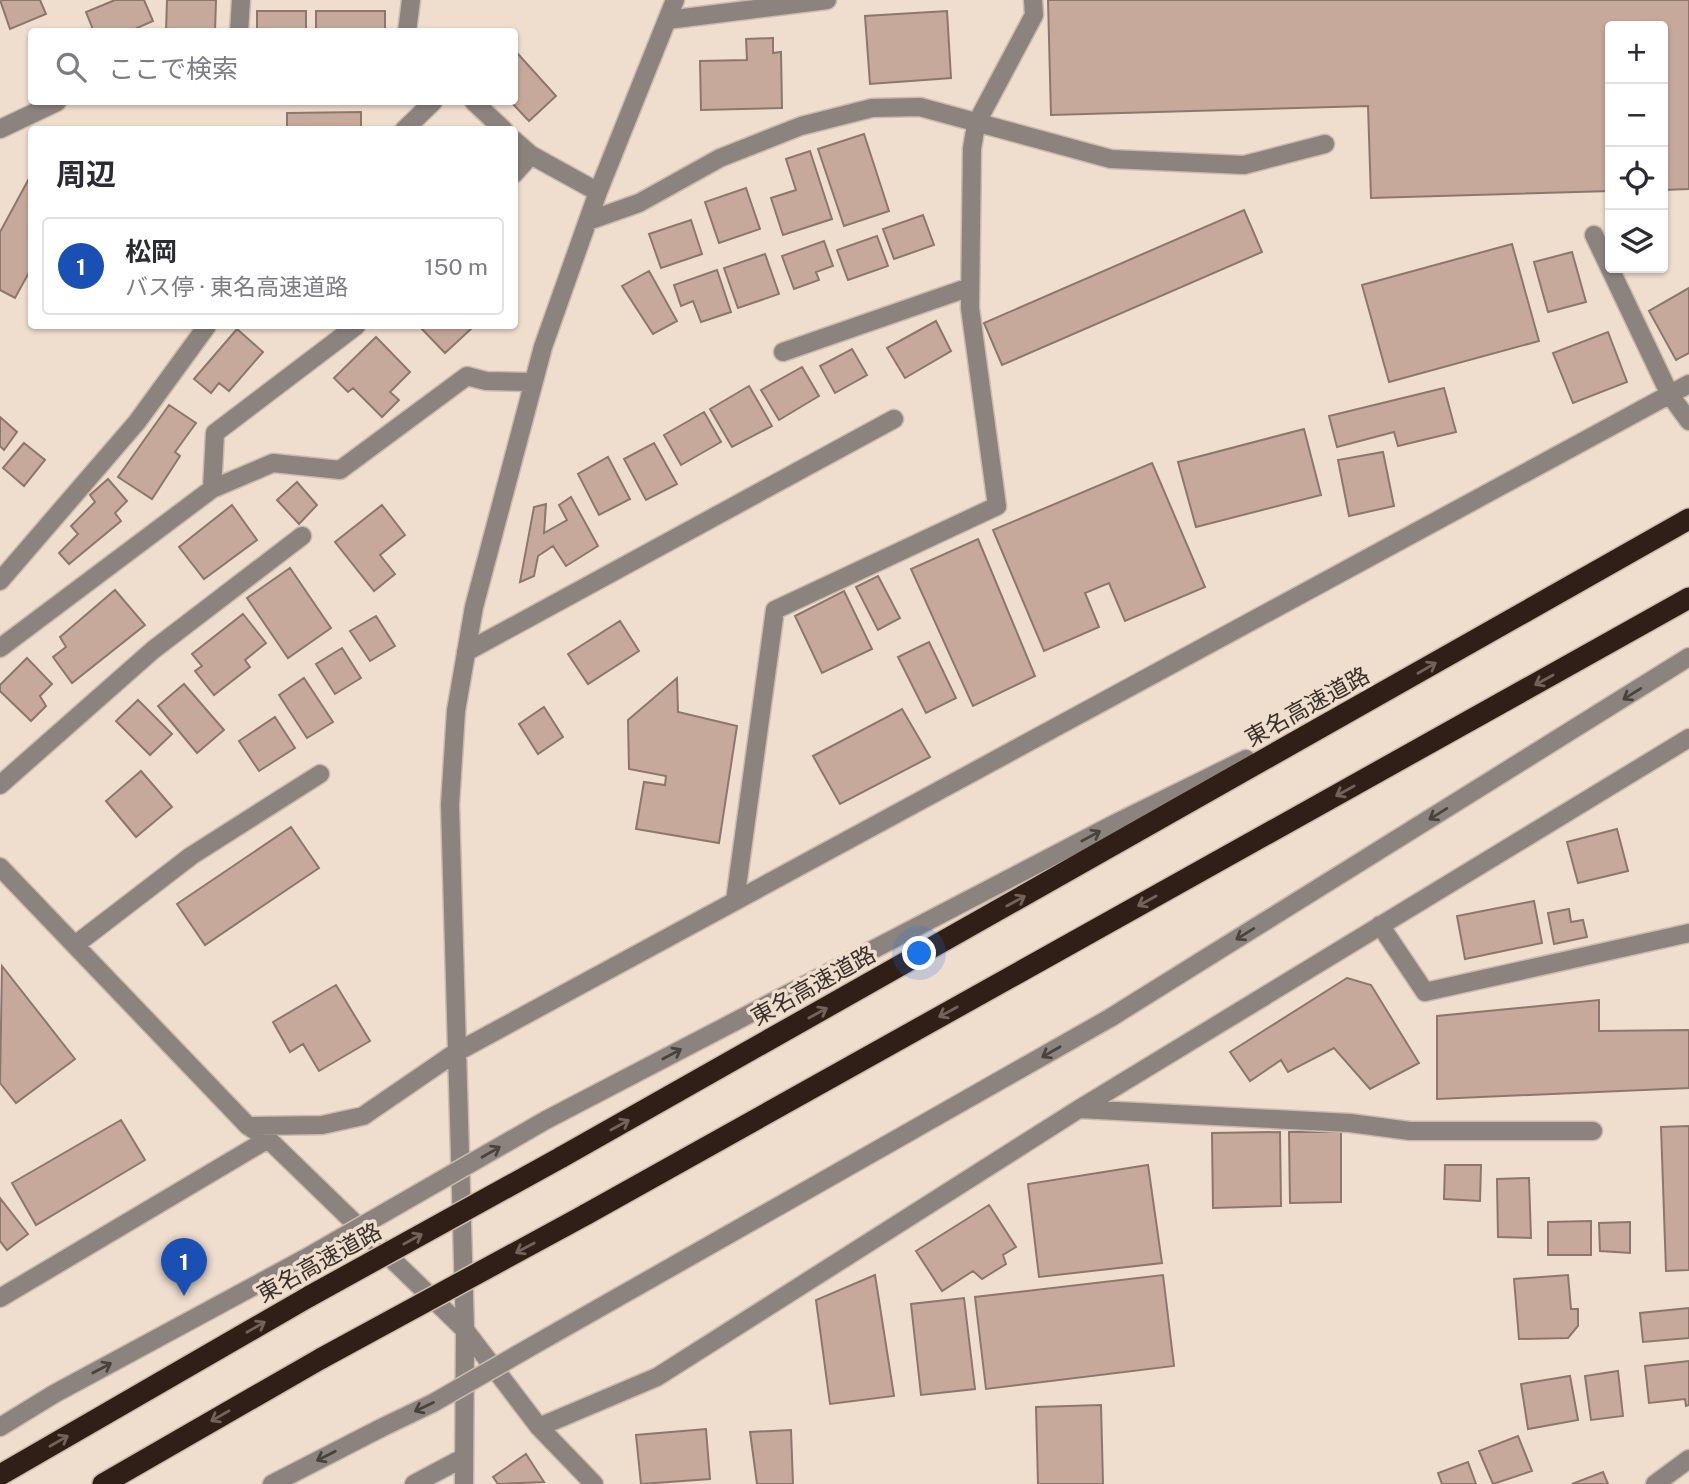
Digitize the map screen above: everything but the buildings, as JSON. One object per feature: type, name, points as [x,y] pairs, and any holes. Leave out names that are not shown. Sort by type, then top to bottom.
[{"type":"highway","name":"東名高速道路","points":[[0,1475],[310,1296],[560,1158],[1689,519]]},
{"type":"highway","points":[[103,1484],[322,1358],[585,1215],[1689,598]]},
{"type":"street","points":[[239,28],[241,0]]},
{"type":"street","points":[[408,28],[411,0]]},
{"type":"street","points":[[464,1484],[465,1330],[450,806],[456,711],[474,607],[533,382],[598,192],[676,0]]},
{"type":"street","points":[[667,20],[827,0]]},
{"type":"street","points":[[735,901],[775,610],[997,506],[970,308],[972,149],[976,124],[1034,15],[1032,0]]},
{"type":"street","points":[[0,129],[51,105]]},
{"type":"street","points":[[408,126],[430,105]]},
{"type":"street","points":[[477,105],[500,126]]},
{"type":"street","points":[[588,221],[639,203],[720,158],[801,126],[873,108],[920,107],[1111,159],[1244,165],[1325,144]]},
{"type":"street","points":[[518,144],[531,155],[598,192]]},
{"type":"street","points":[[518,170],[531,155]]},
{"type":"street","points":[[1594,235],[1670,395],[1689,421]]},
{"type":"street","points":[[783,352],[970,287]]},
{"type":"street","points":[[0,581],[137,422],[205,329]]},
{"type":"street","points":[[212,489],[215,433],[352,329]]},
{"type":"street","points":[[0,648],[212,489],[273,463],[340,470],[467,376],[486,381],[533,382]]},
{"type":"street","points":[[248,1126],[322,1125],[363,1116],[456,1053],[1689,384]]},
{"type":"street","points":[[466,652],[894,419]]},
{"type":"street","points":[[0,785],[153,650],[302,536]]},
{"type":"street","points":[[272,1484],[548,1337],[1110,1018],[1689,657]]},
{"type":"street","points":[[0,1427],[54,1394],[304,1259],[546,1120],[1116,823],[1401,683]]},
{"type":"street","points":[[540,1427],[657,1377],[1079,1109],[1689,738]]},
{"type":"street","points":[[75,945],[191,856],[320,774]]},
{"type":"street","points":[[0,867],[248,1126],[268,1139],[465,1330],[540,1427],[594,1484]]},
{"type":"street","points":[[1380,925],[1425,992],[1689,933]]},
{"type":"street","points":[[1079,1109],[1350,1123],[1410,1131],[1592,1131]]},
{"type":"street","points":[[0,1298],[268,1139]]},
{"type":"street","points":[[414,1484],[463,1458]]},
{"type":"street","points":[[1654,1484],[1689,1459]]},
{"type":"place","name":"松岡","points":[[184,1296]]}]
